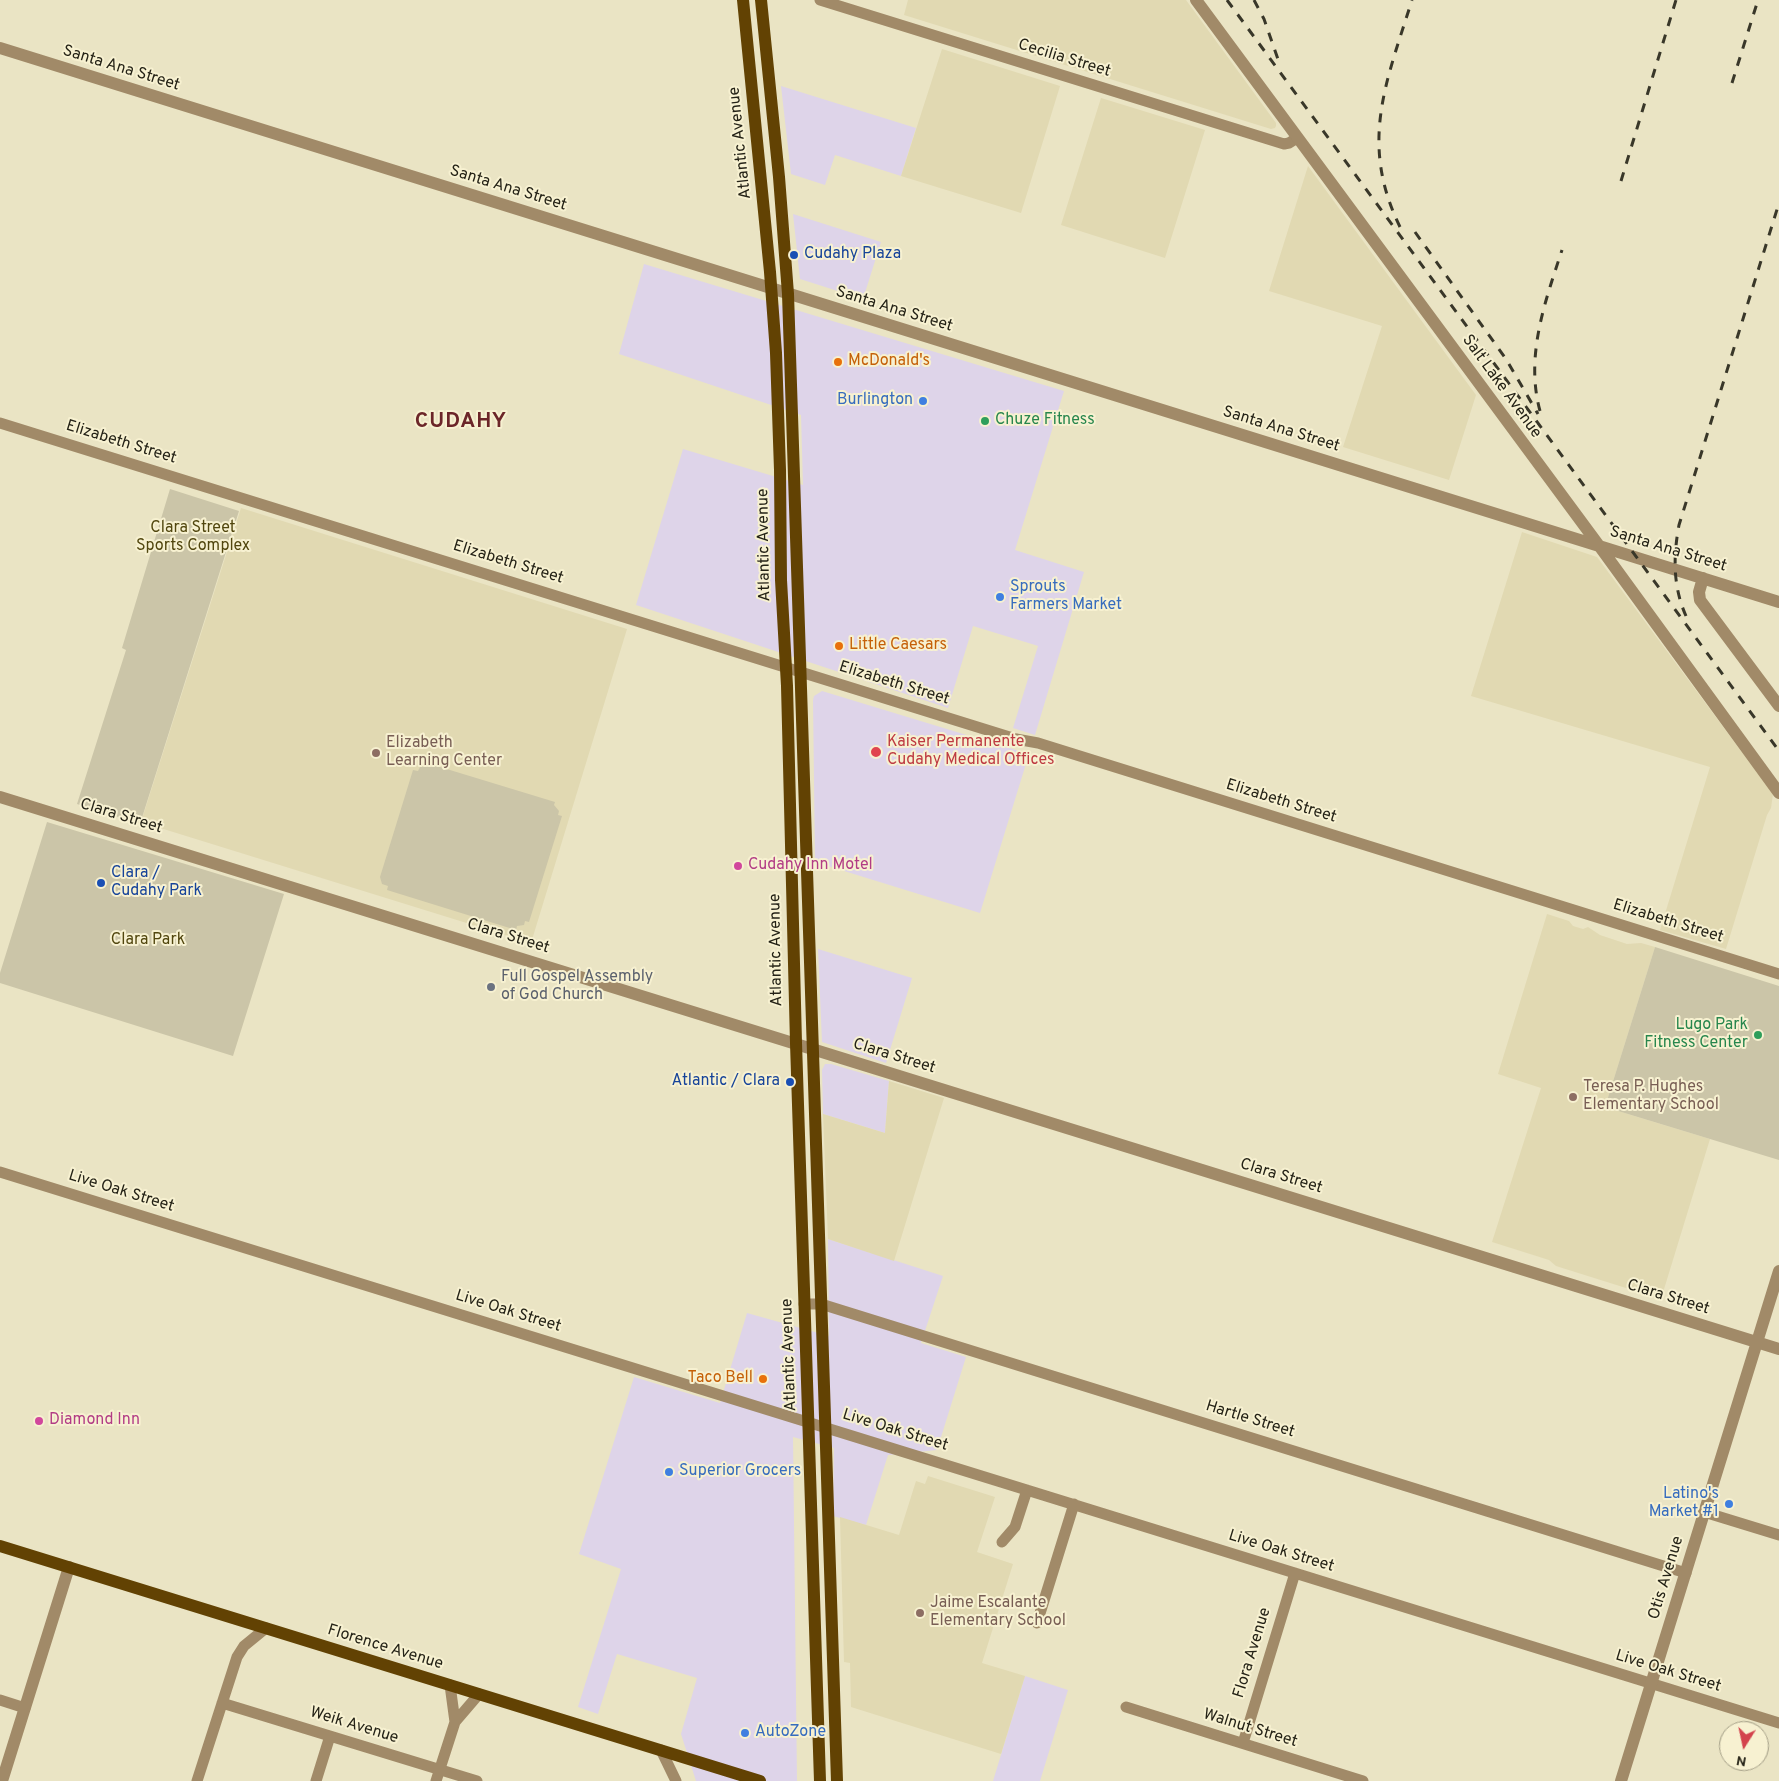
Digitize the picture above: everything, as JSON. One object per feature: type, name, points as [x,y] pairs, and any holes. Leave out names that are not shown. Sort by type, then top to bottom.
[{"type":"main road","name":"Atlantic Avenue","points":[[743,0],[776,353],[780,470],[780,580],[786,666],[796,1044],[820,1781]]},
{"type":"main road","name":"Atlantic Avenue","points":[[761,0],[779,177],[788,294],[835,1690],[836,1781]]},
{"type":"main road","name":"Florence Avenue","points":[[0,1546],[760,1781]]},
{"type":"street","name":"Cecilia Street","points":[[820,0],[1284,144],[1297,138]]},
{"type":"street","name":"Salt Lake Avenue","points":[[1196,0],[1779,793]]},
{"type":"street","name":"Santa Ana Street","points":[[0,48],[1779,602]]},
{"type":"street","name":"Elizabeth Street","points":[[0,423],[1779,974]]},
{"type":"street","points":[[1703,578],[1699,592],[1700,600],[1779,706]]},
{"type":"street","name":"Clara Street","points":[[0,797],[1779,1349]]},
{"type":"street","name":"Live Oak Street","points":[[0,1172],[1779,1723]]},
{"type":"street","name":"Otis Avenue","points":[[1621,1781],[1779,1271]]},
{"type":"street","name":"Hartle Street","points":[[804,1304],[821,1304],[1686,1573]]},
{"type":"street","points":[[1002,1542],[1015,1527],[1027,1490]]},
{"type":"street","points":[[1038,1623],[1074,1504]]},
{"type":"street","points":[[1704,1512],[1779,1535]]},
{"type":"street","points":[[2,1781],[69,1567]]},
{"type":"street","name":"Flora Avenue","points":[[1243,1744],[1295,1573]]},
{"type":"street","points":[[197,1781],[237,1657],[244,1646],[266,1628]]},
{"type":"street","points":[[450,1685],[455,1722]]},
{"type":"street","points":[[436,1781],[455,1722],[479,1694]]},
{"type":"street","points":[[0,1700],[25,1708]]},
{"type":"street","name":"Weik Avenue","points":[[222,1703],[477,1781]]},
{"type":"street","name":"Walnut Street","points":[[1126,1707],[1363,1781]]},
{"type":"street","points":[[316,1781],[330,1736]]},
{"type":"street","points":[[661,1750],[676,1781]]},
{"type":"shaded area","points":[[908,0],[1186,0],[1276,123],[1276,126],[1271,129],[904,15]]},
{"type":"shaded area","points":[[942,49],[1060,86],[1021,213],[901,176]]},
{"type":"shaded area","points":[[781,86],[916,128],[901,176],[835,155],[825,185],[791,174]]},
{"type":"shaded area","points":[[1101,98],[1205,130],[1165,258],[1061,225]]},
{"type":"shaded area","points":[[1308,166],[1476,395],[1449,480],[1343,447],[1382,326],[1269,291]]},
{"type":"shaded area","points":[[793,214],[881,242],[863,299],[800,279]]},
{"type":"shaded area","points":[[644,264],[1064,391],[1015,550],[1084,572],[1035,735],[1013,728],[1038,646],[1035,645],[973,626],[948,708],[636,605],[683,449],[803,485],[801,415],[619,354]]},
{"type":"shaded area","name":"Elizabeth Learning Center","points":[[241,508],[627,629],[531,943],[141,822]]},
{"type":"shaded area","points":[[1522,532],[1597,557],[1773,794],[1771,808],[1767,815],[1726,949],[1660,930],[1710,767],[1471,696]]},
{"type":"shaded area","points":[[822,691],[1029,754],[980,913],[815,862],[813,700],[814,696]]},
{"type":"shaded area","name":"Teresa P. Hughes Elementary School","points":[[1547,914],[1569,921],[1573,926],[1583,929],[1588,927],[1600,935],[1627,944],[1641,943],[1655,947],[1605,1107],[1710,1139],[1661,1299],[1556,1266],[1549,1260],[1492,1242],[1541,1088],[1498,1074]]},
{"type":"shaded area","points":[[818,949],[912,978],[886,1063],[822,1042]]},
{"type":"shaded area","points":[[825,1064],[831,1064],[889,1081],[885,1133],[823,1114],[822,1070]]},
{"type":"shaded area","points":[[889,1081],[944,1098],[894,1261],[828,1239],[823,1114],[885,1133]]},
{"type":"shaded area","points":[[828,1239],[943,1276],[921,1343],[966,1357],[937,1450],[888,1455],[866,1525],[833,1516],[834,1448],[793,1437],[797,1781],[696,1781],[681,1734],[697,1678],[617,1654],[598,1714],[578,1707],[621,1569],[579,1554],[634,1377],[720,1403],[747,1313],[829,1336]]},
{"type":"shaded area","name":"Jaime Escalante Elementary School","points":[[928,1476],[995,1497],[977,1552],[1013,1564],[982,1663],[1025,1676],[1001,1754],[851,1707],[850,1663],[844,1662],[840,1517],[899,1535],[916,1481],[925,1484]]},
{"type":"shaded area","points":[[1025,1676],[1068,1690],[1040,1781],[993,1781]]},
{"type":"green space","name":"Clara Street Sports Complex","points":[[170,489],[239,511],[140,824],[77,804],[126,650],[122,648]]},
{"type":"green space","points":[[427,763],[555,802],[554,805],[559,811],[558,815],[562,816],[529,922],[525,921],[524,925],[517,926],[516,930],[387,890],[388,886],[382,884],[380,877],[413,770],[418,771],[420,767],[426,766]]},
{"type":"green space","name":"Clara Park","points":[[47,822],[284,894],[233,1056],[0,983],[0,973]]},
{"type":"green space","points":[[1655,947],[1779,986],[1779,1160],[1605,1107]]},
{"type":"railway","points":[[1227,0],[1779,751]]},
{"type":"railway","points":[[1254,0],[1264,19],[1280,65]]},
{"type":"railway","points":[[1400,227],[1388,197],[1381,168],[1379,140],[1386,86],[1412,0]]},
{"type":"railway","points":[[1621,181],[1676,0]]},
{"type":"railway","points":[[1732,83],[1758,0]]},
{"type":"railway","points":[[1686,616],[1676,583],[1675,572],[1679,525],[1779,203]]},
{"type":"railway","points":[[1415,232],[1506,359],[1538,414]]},
{"type":"railway","points":[[1540,411],[1536,390],[1536,350],[1549,289],[1562,250]]},
{"type":"place","name":"Cudahy Plaza","points":[[794,255]]},
{"type":"place","name":"McDonald's","points":[[838,362]]},
{"type":"place","name":"Burlington","points":[[923,401]]},
{"type":"place","name":"Chuze Fitness","points":[[985,421]]},
{"type":"place","name":"Sprouts Farmers Market","points":[[1000,597]]},
{"type":"place","name":"Little Caesars","points":[[839,646]]},
{"type":"place","name":"Kaiser Permanente Cudahy Medical Offices","points":[[876,752]]},
{"type":"place","name":"Elizabeth Learning Center","points":[[376,753]]},
{"type":"place","name":"Cudahy Inn Motel","points":[[738,866]]},
{"type":"place","name":"Clara / Cudahy Park","points":[[101,883]]},
{"type":"place","name":"Full Gospel Assembly of God Church","points":[[491,987]]},
{"type":"place","name":"Lugo Park Fitness Center","points":[[1758,1035]]},
{"type":"place","name":"Atlantic / Clara","points":[[790,1082]]},
{"type":"place","name":"Teresa P. Hughes Elementary School","points":[[1573,1097]]},
{"type":"place","name":"Taco Bell","points":[[763,1379]]},
{"type":"place","name":"Diamond Inn","points":[[39,1421]]},
{"type":"place","name":"Superior Grocers","points":[[669,1472]]},
{"type":"place","name":"Latino's Market #1","points":[[1729,1504]]},
{"type":"place","name":"Jaime Escalante Elementary School","points":[[920,1613]]},
{"type":"place","name":"AutoZone","points":[[745,1733]]},
{"type":"district","name":"CUDAHY","points":[[461,423]]}]
